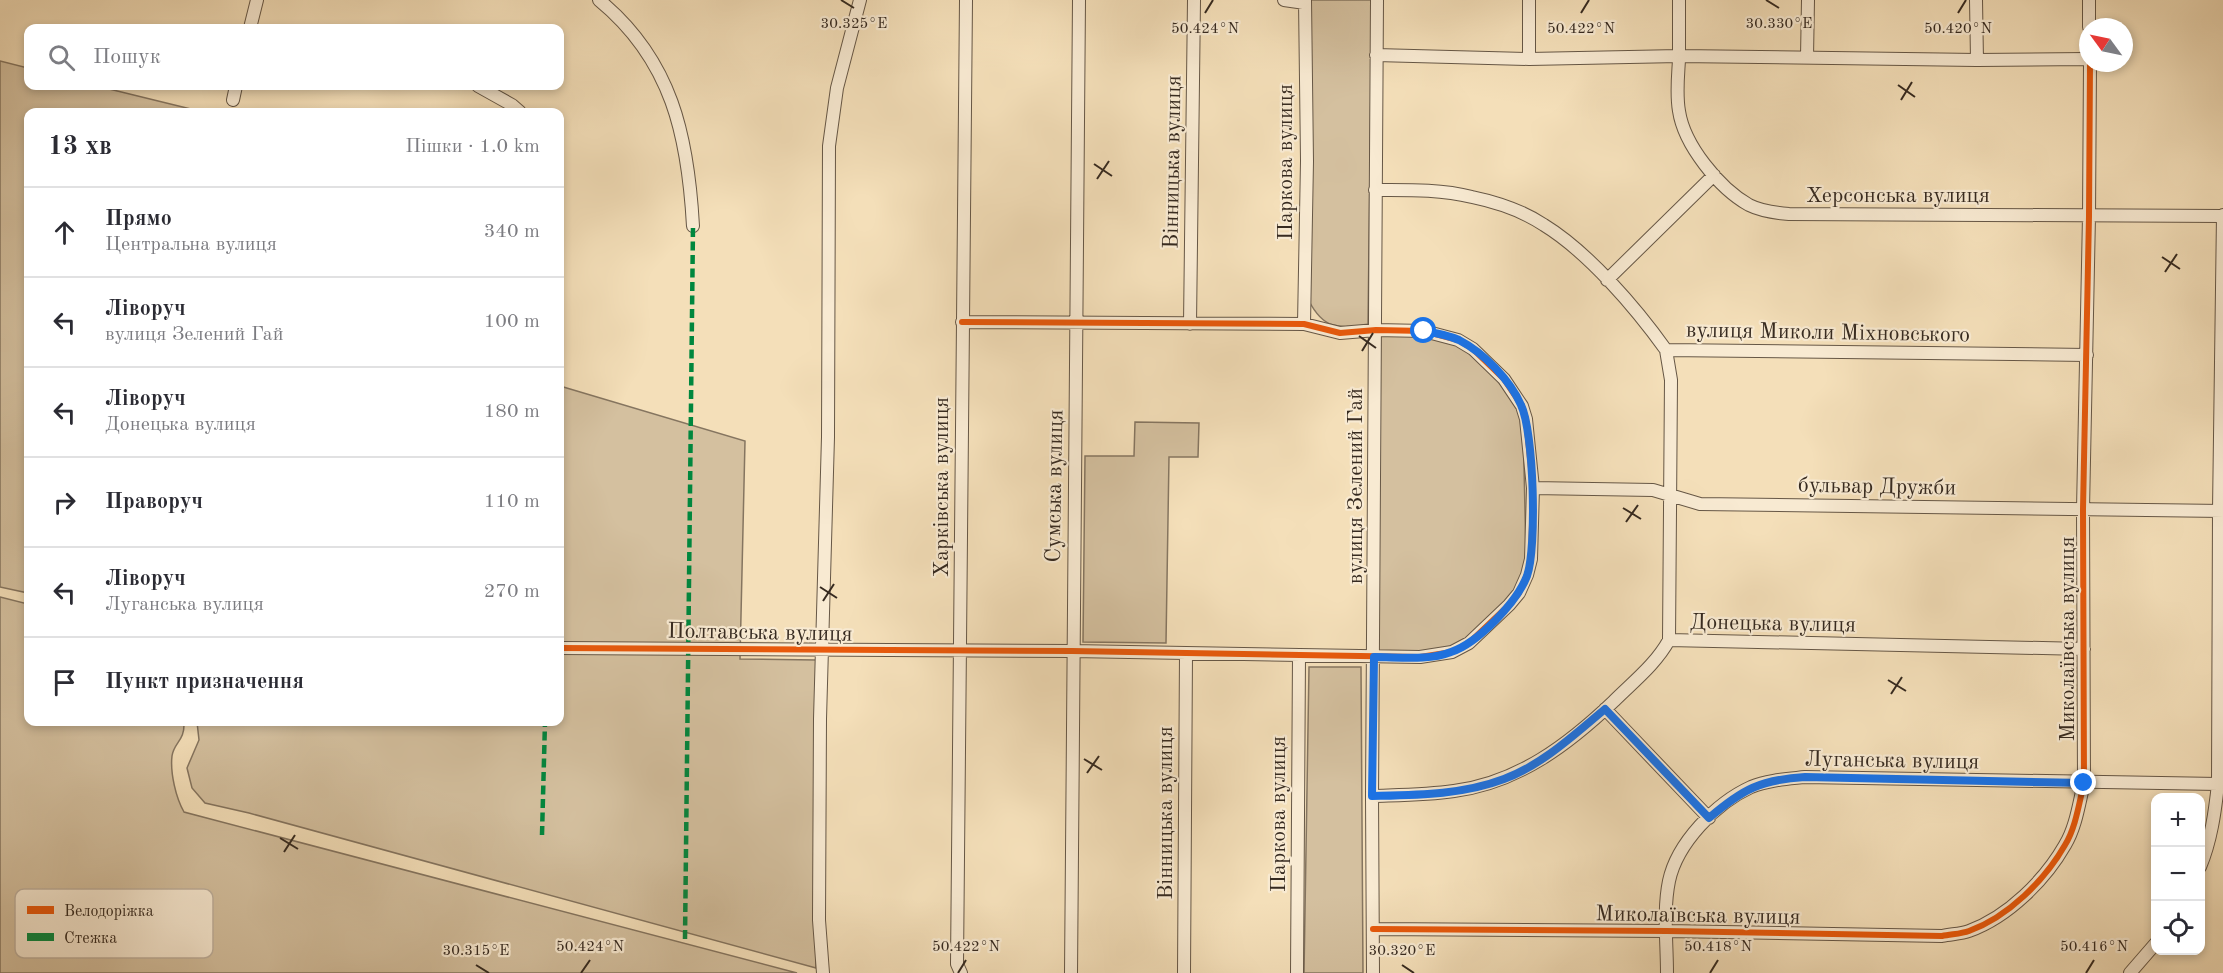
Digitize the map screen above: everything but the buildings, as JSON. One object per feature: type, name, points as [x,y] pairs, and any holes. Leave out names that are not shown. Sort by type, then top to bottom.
[{"type":"street","points":[[251,24],[257,0]]},
{"type":"street","points":[[599,0],[647,51],[667,89],[683,137],[690,180],[693,226]]},
{"type":"street","name":"Полтавська вулиця","points":[[823,973],[819,920],[821,650],[828,438],[829,146],[837,88],[860,0]]},
{"type":"street","name":"Харківська вулиця","points":[[961,973],[957,964],[966,0]]},
{"type":"street","name":"Сумська вулиця","points":[[1071,973],[1079,0]]},
{"type":"street","name":"Вінницька вулиця","points":[[1190,324],[1194,0]]},
{"type":"street","points":[[1284,0],[1305,2]]},
{"type":"street","name":"вулиця Зелений Гай","points":[[1373,973],[1377,0]]},
{"type":"street","points":[[1529,0],[1529,59]]},
{"type":"street","name":"Херсонська вулиця","points":[[1679,0],[1678,100],[1682,124],[1691,144],[1714,175],[1749,205],[1768,212],[1789,214],[2223,215]]},
{"type":"street","points":[[1807,57],[1808,0]]},
{"type":"street","points":[[1976,0],[1977,60]]},
{"type":"street","points":[[2089,0],[2089,18]]},
{"type":"street","name":"Паркова вулиця","points":[[1304,324],[1307,161],[1305,2]]},
{"type":"street","points":[[1376,55],[1529,59],[1679,56],[2079,61]]},
{"type":"street","name":"Миколаївська вулиця","points":[[1373,929],[1942,936],[1968,932],[1998,917],[2022,897],[2045,873],[2066,844],[2084,783],[2083,509],[2089,216],[2089,72]]},
{"type":"street","points":[[233,100],[235,90]]},
{"type":"street","points":[[485,90],[515,108]]},
{"type":"street","points":[[1607,280],[1714,175]]},
{"type":"street","name":"вулиця Миколи Міхновського","points":[[1375,190],[1445,192],[1498,204],[1544,224],[1576,249],[1607,280],[1650,327],[1666,350],[2087,355]]},
{"type":"street","points":[[2205,856],[2215,811],[2218,784],[2223,215]]},
{"type":"street","name":"Полтавська вулиця","points":[[564,648],[1072,651],[1420,657],[1452,652],[1475,637],[1519,594],[1531,559],[1533,488],[1526,419],[1522,406],[1504,379],[1458,339],[1424,331],[1376,330],[1340,333],[1304,324],[962,322]]},
{"type":"street","points":[[1666,350],[1671,380],[1669,640]]},
{"type":"street","name":"бульвар Дружби","points":[[1533,488],[1653,490],[1700,504],[2221,511]]},
{"type":"street","name":"Донецька вулиця","points":[[1372,796],[1456,791],[1504,779],[1527,768],[1550,753],[1605,709],[1654,662],[1669,640],[2084,649]]},
{"type":"street","name":"Вінницька вулиця","points":[[1184,973],[1186,654]]},
{"type":"street","name":"Паркова вулиця","points":[[1297,973],[1299,656]]},
{"type":"street","points":[[1605,709],[1709,818]]},
{"type":"street","name":"Луганська вулиця","points":[[1666,973],[1669,882],[1675,864],[1690,837],[1709,818],[1745,791],[1767,782],[1805,777],[2218,784]]},
{"type":"street","points":[[2130,973],[2151,950]]},
{"type":"shaded area","points":[[1310,0],[1372,0],[1368,325],[1348,327],[1333,325],[1320,317],[1309,301]]},
{"type":"shaded area","points":[[0,61],[24,67],[24,90],[113,90],[187,108],[24,108],[24,592],[0,587]]},
{"type":"shaded area","points":[[1376,330],[1417,330],[1453,342],[1482,365],[1508,393],[1523,421],[1526,556],[1522,576],[1511,597],[1464,640],[1443,650],[1374,657]]},
{"type":"shaded area","points":[[564,387],[745,441],[740,659],[817,660],[816,968],[249,813],[205,803],[192,788],[187,768],[199,740],[197,726],[564,726]]},
{"type":"shaded area","points":[[1135,422],[1199,423],[1198,457],[1169,457],[1166,643],[1083,642],[1085,456],[1134,456]]},
{"type":"shaded area","points":[[0,597],[24,603],[24,726],[184,726],[183,733],[173,751],[172,770],[178,800],[184,812],[797,973],[0,973]]},
{"type":"shaded area","points":[[1309,667],[1361,667],[1363,973],[1304,973]]},
{"type":"marked path","points":[[685,939],[693,226]]},
{"type":"marked path","points":[[542,835],[545,726]]},
{"type":"cycle path","points":[[1373,929],[1942,936],[1969,931],[1998,917],[2024,896],[2047,871],[2072,831],[2084,783],[2083,509],[2090,72]]},
{"type":"cycle path","points":[[564,648],[1072,651],[1420,657],[1452,652],[1469,643],[1519,593],[1531,559],[1533,488],[1526,419],[1522,406],[1504,379],[1473,349],[1458,340],[1424,331],[1376,330],[1340,333],[1304,324],[962,322]]},
{"type":"route","points":[[1424,331],[1458,339],[1473,349],[1504,379],[1522,406],[1526,419],[1533,488],[1531,559],[1519,594],[1469,643],[1452,652],[1439,655],[1374,657],[1372,796],[1456,791],[1504,779],[1550,753],[1605,709],[1709,818],[1738,795],[1751,788],[1767,782],[1805,777],[2084,783]]}]
